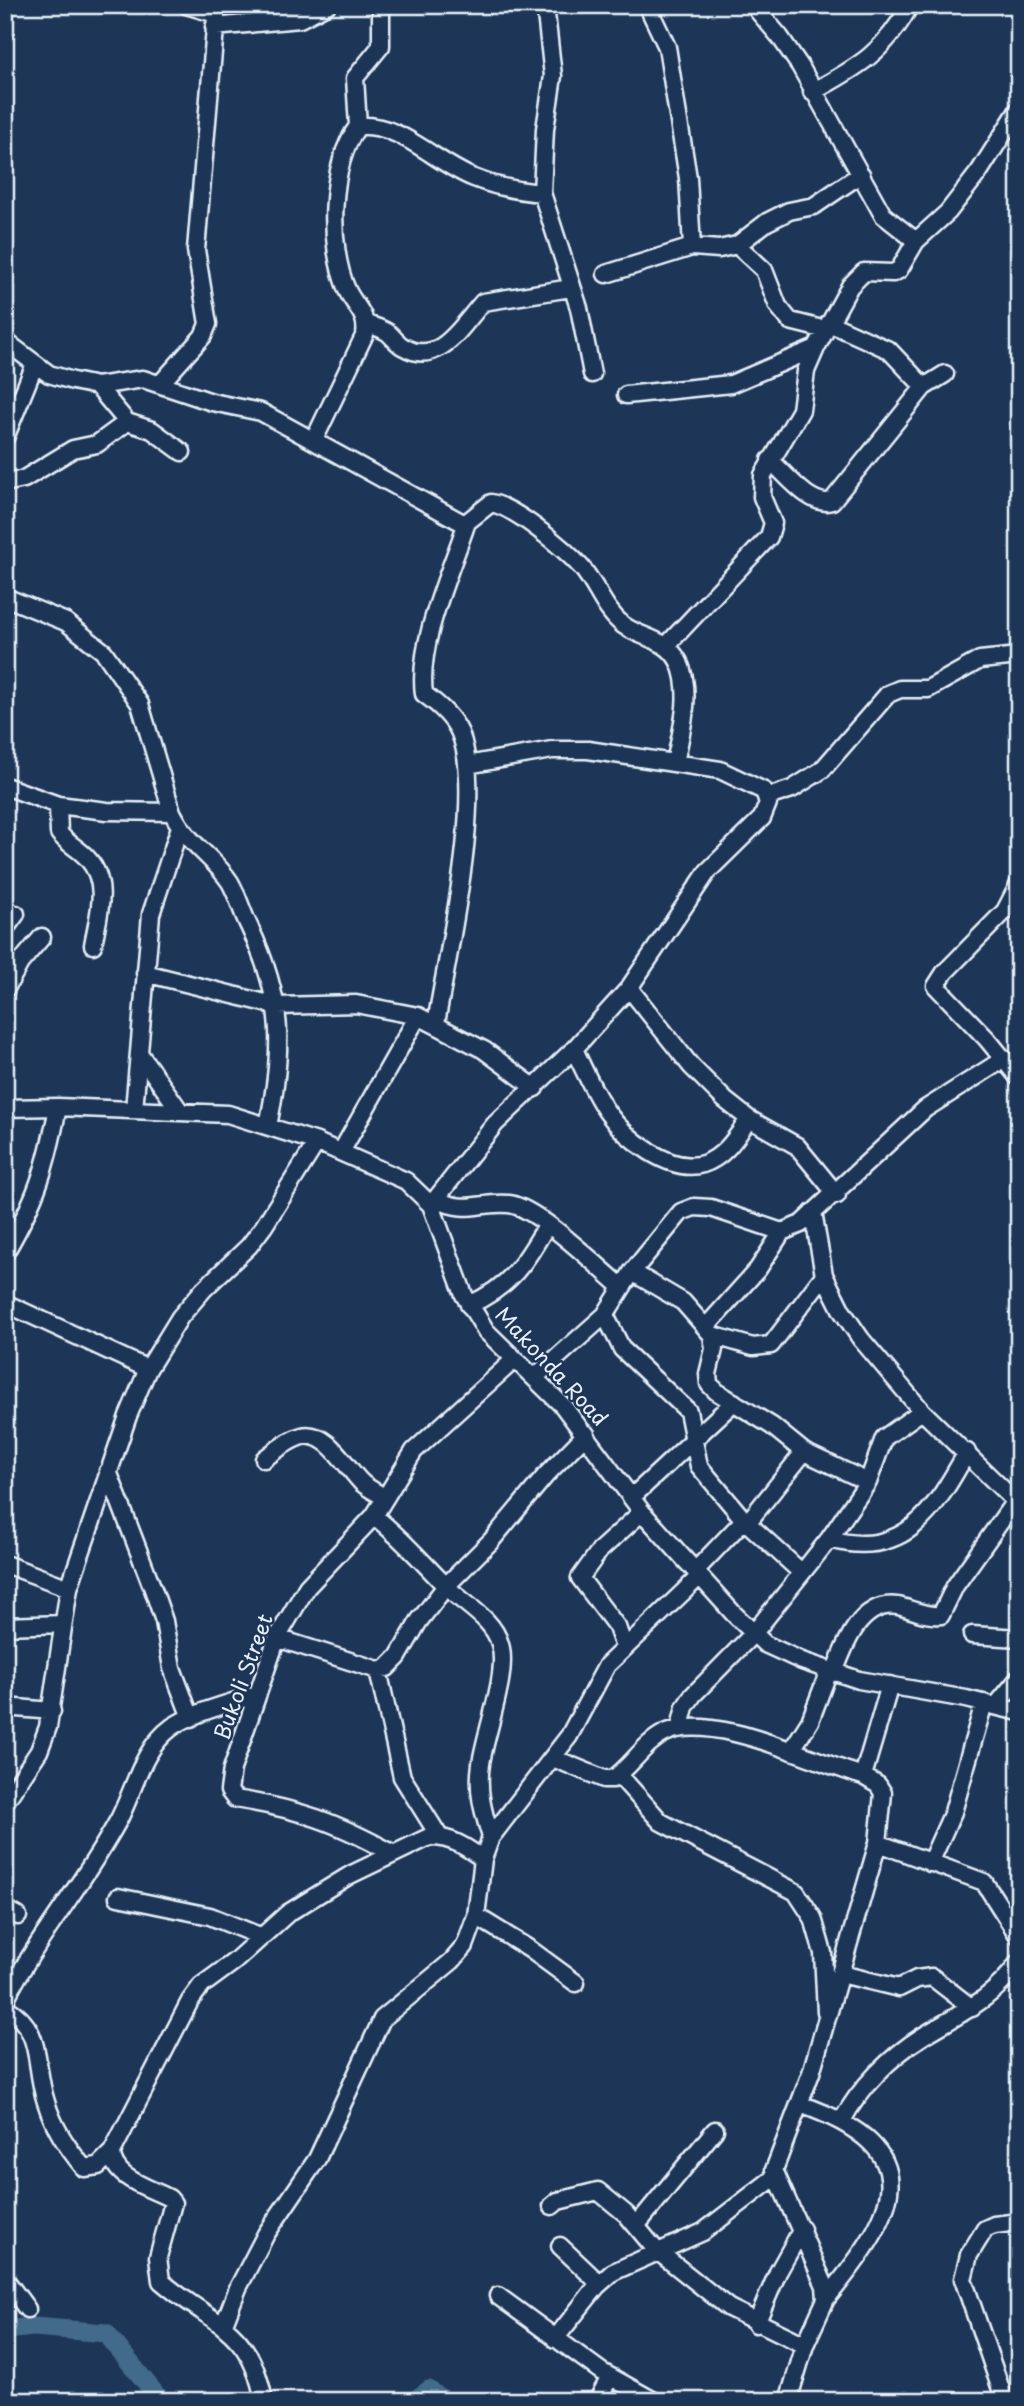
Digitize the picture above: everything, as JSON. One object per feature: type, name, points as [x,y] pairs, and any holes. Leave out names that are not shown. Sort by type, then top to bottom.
[{"type":"street","points":[[186,5],[216,15],[300,19],[327,5]]},
{"type":"street","points":[[314,440],[365,334],[366,324],[347,290],[333,212],[341,163],[350,137],[358,126],[355,78],[381,46],[381,5]]},
{"type":"street","points":[[545,5],[553,76],[545,129],[542,193],[579,308],[592,374]]},
{"type":"street","points":[[647,5],[667,47],[688,178],[692,247]]},
{"type":"street","points":[[753,5],[780,37],[883,215],[916,241]]},
{"type":"street","points":[[812,92],[856,68],[890,40],[910,5]]},
{"type":"street","points":[[161,383],[203,336],[208,324],[196,250],[216,15]]},
{"type":"street","points":[[667,645],[769,537],[773,523],[761,488],[770,460],[801,410],[806,371],[827,327],[858,276],[871,271],[893,273],[904,264],[916,241],[958,199],[1006,133],[1019,109]]},
{"type":"street","points":[[358,126],[373,125],[390,131],[473,178],[517,191],[542,193]]},
{"type":"street","points":[[606,274],[692,247],[719,249],[737,245],[767,222],[789,211],[814,206],[861,174]]},
{"type":"street","points":[[737,245],[764,270],[778,306],[790,321],[827,327],[889,350],[924,387]]},
{"type":"street","points":[[366,324],[387,332],[402,347],[419,354],[439,348],[451,340],[483,302],[571,288]]},
{"type":"street","points":[[5,341],[50,374],[97,387],[143,379],[212,402],[261,412],[450,519],[467,522]]},
{"type":"street","points":[[625,395],[731,384],[817,348]]},
{"type":"street","points":[[5,438],[36,364]]},
{"type":"street","points":[[770,460],[815,500],[824,504],[832,501],[924,387],[945,374]]},
{"type":"street","points":[[97,387],[127,422],[152,430],[182,452]]},
{"type":"street","points":[[5,483],[24,479],[73,449],[97,444],[127,422]]},
{"type":"street","points":[[436,1024],[466,836],[467,765],[459,733],[443,708],[424,694],[422,676],[427,648],[467,522],[491,503],[510,511],[569,555],[622,624],[667,645],[678,660],[684,677],[682,724],[675,763]]},
{"type":"street","points":[[5,597],[66,622],[104,652],[140,704],[172,812],[180,827],[232,887],[265,958],[277,1006],[277,1081],[268,1126]]},
{"type":"street","points":[[768,797],[800,785],[822,770],[888,694],[900,689],[934,686],[980,660],[1019,656]]},
{"type":"street","points":[[467,765],[568,749],[675,763],[732,774],[764,791],[768,797],[762,818],[708,871],[629,988],[574,1049],[475,1146],[434,1202],[468,1209],[510,1204],[523,1209],[547,1225],[622,1287]]},
{"type":"street","points":[[5,786],[58,805],[107,811],[172,812]]},
{"type":"street","points":[[58,805],[59,834],[87,857],[99,873],[102,883],[93,946]]},
{"type":"street","points":[[134,1110],[141,1056],[151,914],[180,827]]},
{"type":"street","points":[[1019,884],[1012,912],[946,972],[936,986],[1019,1078]]},
{"type":"street","points":[[5,929],[16,914]]},
{"type":"street","points":[[5,990],[20,964],[42,937]]},
{"type":"street","points":[[145,973],[277,1006],[356,1004],[418,1016],[484,1050],[535,1088]]},
{"type":"street","points":[[629,988],[691,1066],[725,1100],[749,1119],[797,1146],[837,1195]]},
{"type":"street","points":[[341,1152],[418,1016]]},
{"type":"street","points":[[574,1049],[608,1113],[657,1156],[680,1165],[702,1165],[716,1158],[732,1143],[749,1119]]},
{"type":"street","points":[[141,1056],[180,1111]]},
{"type":"street","points":[[709,1331],[758,1269],[782,1231],[801,1224],[837,1195],[925,1110],[1003,1059]]},
{"type":"street","points":[[5,1253],[32,1206],[43,1180],[58,1107]]},
{"type":"street","name":"Makonda Road","points":[[5,1108],[58,1107],[228,1114],[317,1142],[406,1181],[434,1202],[469,1306],[486,1331],[535,1377],[586,1434],[642,1512],[754,1633],[778,1651],[832,1672],[1019,1712]]},
{"type":"street","points":[[5,1802],[39,1751],[52,1711],[69,1588],[108,1471],[148,1369],[180,1317],[204,1289],[249,1246],[264,1226],[317,1142]]},
{"type":"street","points":[[535,1377],[605,1315],[632,1272],[681,1212],[694,1207],[710,1208],[782,1231]]},
{"type":"street","points":[[791,1751],[815,1710],[844,1644],[857,1623],[879,1608],[893,1605],[941,1615],[955,1586],[1017,1503],[922,1411],[842,1311],[824,1275],[813,1212]]},
{"type":"street","points":[[469,1306],[507,1284],[524,1263],[547,1225]]},
{"type":"street","points":[[632,1272],[683,1302],[709,1331],[714,1349],[709,1384],[772,1426],[804,1452],[868,1482]]},
{"type":"street","points":[[709,1331],[753,1347],[771,1345],[824,1275]]},
{"type":"street","points":[[5,1303],[148,1369]]},
{"type":"street","points":[[605,1315],[622,1349],[688,1411],[699,1466],[746,1521],[802,1573]]},
{"type":"street","name":"Bukoli Street","points":[[392,1853],[340,1825],[298,1810],[235,1799],[229,1791],[232,1769],[276,1638],[307,1587],[374,1516],[414,1451],[514,1360]]},
{"type":"street","points":[[632,1497],[734,1402]]},
{"type":"street","points":[[681,1727],[685,1707],[693,1695],[754,1633],[829,1539],[868,1482],[884,1438],[922,1411]]},
{"type":"street","points":[[276,1638],[378,1670],[387,1668],[398,1657],[419,1621],[446,1586],[491,1541],[546,1475],[586,1434]]},
{"type":"street","points":[[264,1459],[295,1439],[313,1436],[332,1449],[361,1482],[384,1497]]},
{"type":"street","points":[[224,2325],[238,2288],[266,2234],[317,2159],[382,2019],[452,1961],[465,1946],[476,1916],[483,1859],[491,1837],[583,1715],[598,1677],[624,1647],[698,1574],[804,1452]]},
{"type":"street","points":[[829,1539],[854,1544],[883,1543],[900,1538],[938,1497],[967,1452]]},
{"type":"street","points":[[108,1471],[164,1621],[172,1668],[191,1718]]},
{"type":"street","points":[[624,1647],[617,1627],[580,1578],[600,1550],[642,1512]]},
{"type":"street","points":[[374,1516],[405,1542],[446,1586],[491,1626],[501,1645],[499,1677],[481,1765],[480,1802],[491,1837]]},
{"type":"street","points":[[5,1564],[69,1588]]},
{"type":"street","points":[[5,1626],[63,1624]]},
{"type":"street","points":[[972,1635],[1019,1639]]},
{"type":"street","points":[[378,1670],[402,1777],[439,1836]]},
{"type":"street","points":[[930,1863],[953,1812],[990,1704],[1019,1678]]},
{"type":"street","points":[[863,1776],[890,1685]]},
{"type":"street","points":[[5,2000],[26,1961],[56,1921],[119,1818],[141,1767],[157,1742],[172,1728],[191,1718],[257,1694]]},
{"type":"street","points":[[5,1707],[52,1711]]},
{"type":"street","points":[[553,1758],[604,1779],[619,1775],[663,1733],[681,1727],[732,1733],[791,1751],[863,1776],[875,1783],[883,1793],[878,1843],[841,1974],[800,2104],[774,2170],[825,2286],[826,2299]]},
{"type":"street","points":[[619,1775],[661,1822],[796,1892],[813,1918],[825,1961],[823,1998],[827,2018]]},
{"type":"street","points":[[5,2007],[22,2017],[31,2030],[46,2102],[59,2138],[84,2168],[98,2166],[112,2151],[190,2001],[201,1986],[299,1906],[392,1853],[429,1837],[439,1836],[462,1844],[483,1859]]},
{"type":"street","points":[[878,1843],[984,1882],[1019,1937]]},
{"type":"street","points":[[118,1897],[210,1916],[262,1937]]},
{"type":"street","points":[[476,1916],[531,1950],[576,1983]]},
{"type":"street","points":[[842,2121],[850,2105],[875,2077],[904,2051],[972,2008],[1004,1982],[1019,1962]]},
{"type":"street","points":[[841,1974],[899,1988],[922,1978],[932,1977],[972,2008]]},
{"type":"street","points":[[788,2401],[805,2345],[826,2299],[875,2235],[889,2197],[889,2174],[878,2149],[842,2121],[800,2104]]},
{"type":"street","points":[[636,2226],[715,2130]]},
{"type":"street","points":[[112,2151],[112,2161],[123,2174],[169,2197],[173,2203],[158,2257],[161,2281],[239,2338],[251,2357],[264,2401]]},
{"type":"street","points":[[555,2339],[599,2283],[613,2272],[656,2250],[703,2232],[776,2176]]},
{"type":"street","points":[[552,2206],[558,2201],[598,2192],[616,2204],[656,2250],[729,2308],[756,2324],[805,2345]]},
{"type":"street","points":[[1005,2401],[963,2279],[969,2255],[985,2229],[994,2225],[1019,2222]]},
{"type":"street","points":[[756,2324],[778,2272],[802,2229]]},
{"type":"street","points":[[560,2246],[599,2283]]},
{"type":"street","points":[[5,2279],[27,2309]]},
{"type":"street","points":[[498,2296],[520,2309],[555,2339],[610,2377],[654,2401]]},
{"type":"street","points":[[597,2401],[610,2377]]},
{"type":"waterway","points":[[5,2330],[34,2327],[106,2333],[161,2401]]},
{"type":"waterway","points":[[414,2401],[429,2390],[445,2401]]}]
